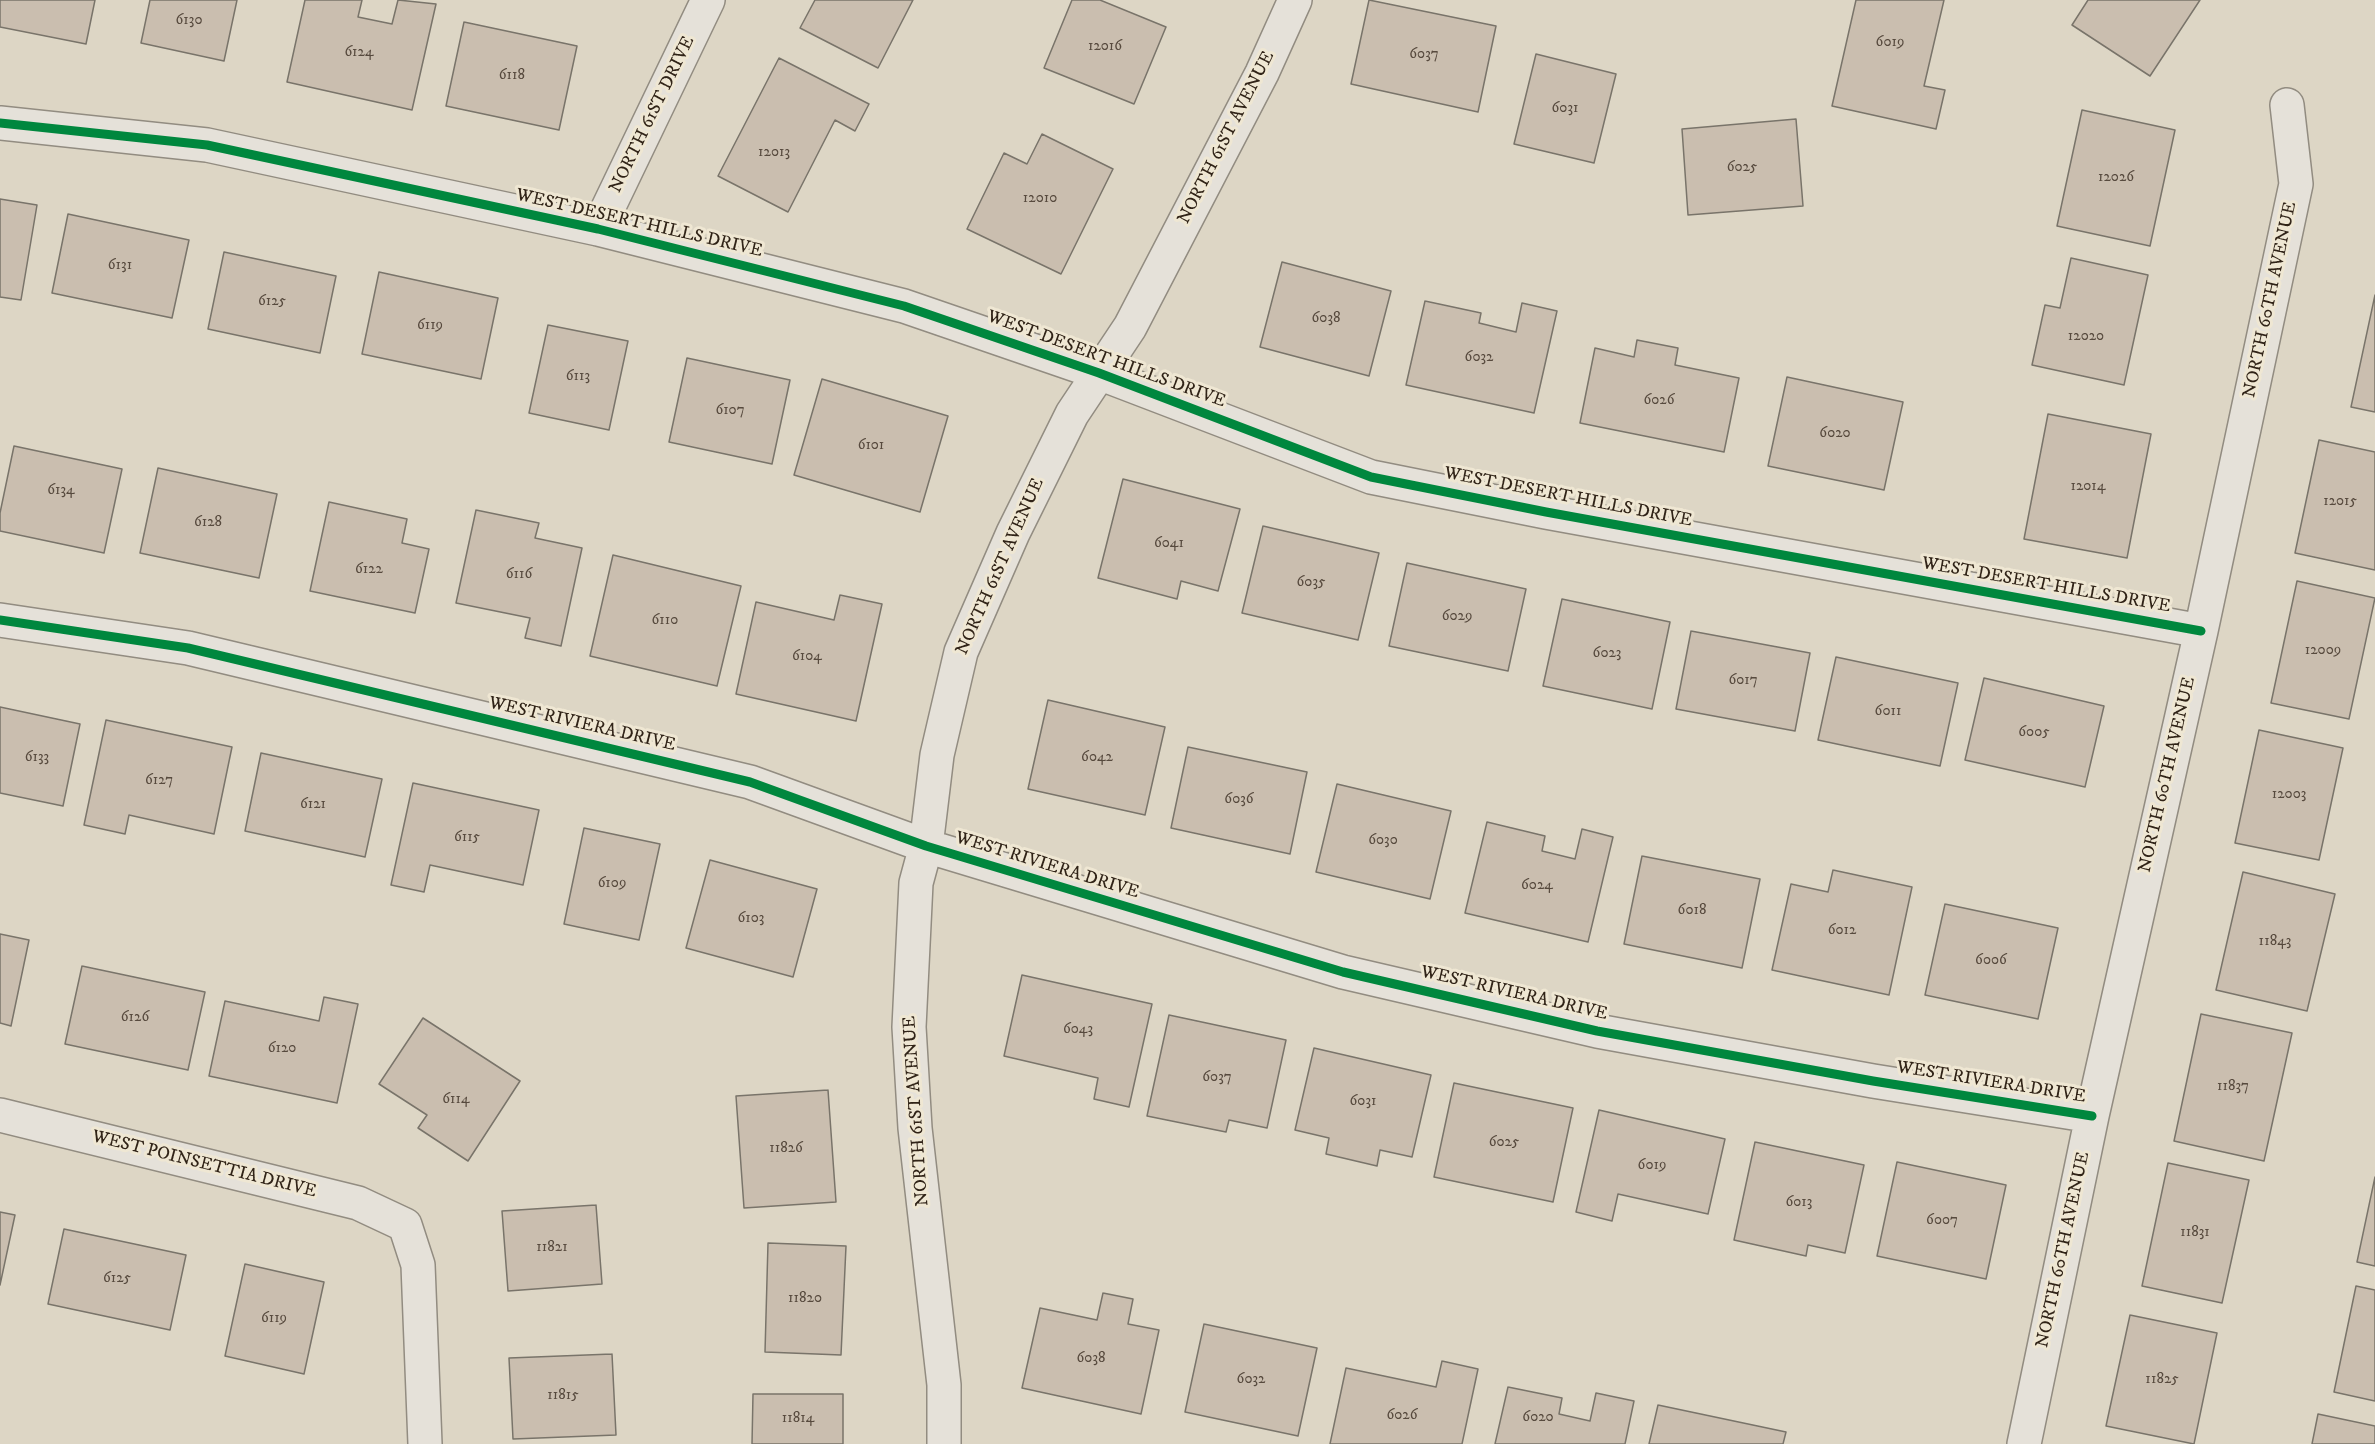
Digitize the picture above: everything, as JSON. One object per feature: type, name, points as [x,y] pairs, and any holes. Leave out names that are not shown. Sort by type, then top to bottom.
[{"type":"street","name":"NORTH 61ST DRIVE","points":[[598,229],[708,0]]},
{"type":"street","name":"NORTH 61ST AVENUE","points":[[944,1444],[944,1385],[915,1128],[909,1027],[916,883],[926,846],[937,755],[961,652],[1013,533],[1072,414],[1130,327],[1262,73],[1295,0]]},
{"type":"street","name":"NORTH 60TH AVENUE","points":[[2024,1444],[2092,1116],[2201,631],[2296,184],[2287,105]]},
{"type":"street","name":"WEST DESERT HILLS DRIVE","points":[[0,123],[207,145],[598,229],[904,306],[1100,373],[1371,477],[1546,512],[2201,631]]},
{"type":"street","name":"WEST RIVIERA DRIVE","points":[[0,620],[188,648],[750,782],[926,846],[1354,975],[1597,1031],[1874,1081],[2092,1116]]},
{"type":"street","name":"WEST POINSETTIA DRIVE","points":[[0,1115],[358,1203],[405,1225],[418,1265],[425,1444]]},
{"type":"building","points":[[0,0],[95,0],[86,44],[0,27]]},
{"type":"building","points":[[150,0],[237,0],[224,61],[141,43]]},
{"type":"building","points":[[305,0],[362,0],[358,17],[392,24],[398,0],[436,4],[412,110],[287,82]]},
{"type":"building","points":[[815,0],[913,0],[878,68],[800,28]]},
{"type":"building","points":[[1072,0],[1100,0],[1166,27],[1134,104],[1044,68]]},
{"type":"building","points":[[1369,0],[1496,26],[1478,112],[1351,84]]},
{"type":"building","points":[[1856,0],[1944,0],[1924,86],[1945,90],[1936,129],[1832,106]]},
{"type":"building","points":[[2088,0],[2200,0],[2150,76],[2072,25]]},
{"type":"building","points":[[464,22],[577,46],[559,130],[446,106]]},
{"type":"building","points":[[1536,54],[1616,74],[1594,163],[1514,144]]},
{"type":"building","points":[[779,58],[869,104],[855,131],[835,120],[788,212],[718,176]]},
{"type":"building","points":[[2082,110],[2175,130],[2150,246],[2057,226]]},
{"type":"building","points":[[1796,119],[1803,206],[1688,215],[1682,129]]},
{"type":"building","points":[[1042,134],[1113,169],[1061,274],[967,229],[1004,153],[1027,164]]},
{"type":"building","points":[[0,199],[37,205],[21,300],[0,297]]},
{"type":"building","points":[[68,214],[189,240],[172,318],[52,293]]},
{"type":"building","points":[[224,252],[336,276],[320,353],[208,329]]},
{"type":"building","points":[[2071,258],[2148,275],[2124,385],[2032,365],[2045,305],[2060,308]]},
{"type":"building","points":[[1282,262],[1391,291],[1369,376],[1260,347]]},
{"type":"building","points":[[379,272],[498,298],[481,379],[362,354]]},
{"type":"building","points":[[2375,295],[2375,412],[2351,407]]},
{"type":"building","points":[[1425,301],[1481,313],[1479,323],[1516,332],[1522,303],[1557,311],[1534,413],[1406,385]]},
{"type":"building","points":[[548,325],[628,341],[609,430],[529,413]]},
{"type":"building","points":[[1637,340],[1678,348],[1675,365],[1739,378],[1724,452],[1580,423],[1595,348],[1634,357]]},
{"type":"building","points":[[687,358],[790,380],[772,464],[669,442]]},
{"type":"building","points":[[1787,377],[1903,402],[1884,490],[1768,466]]},
{"type":"building","points":[[822,379],[948,416],[920,512],[794,475]]},
{"type":"building","points":[[2048,414],[2151,434],[2127,558],[2024,539]]},
{"type":"building","points":[[2319,440],[2375,452],[2375,570],[2295,553]]},
{"type":"building","points":[[14,446],[122,469],[104,553],[0,531],[0,513]]},
{"type":"building","points":[[158,468],[277,494],[259,578],[140,553]]},
{"type":"building","points":[[1123,479],[1240,509],[1218,591],[1181,581],[1177,599],[1098,578]]},
{"type":"building","points":[[329,502],[407,519],[402,543],[429,549],[415,613],[310,591]]},
{"type":"building","points":[[476,510],[539,523],[535,538],[582,548],[561,646],[525,638],[530,618],[456,603]]},
{"type":"building","points":[[1263,526],[1379,553],[1358,640],[1242,613]]},
{"type":"building","points":[[613,555],[741,586],[717,686],[590,656]]},
{"type":"building","points":[[1407,563],[1526,589],[1508,671],[1389,646]]},
{"type":"building","points":[[2297,581],[2375,598],[2349,719],[2271,703]]},
{"type":"building","points":[[840,595],[882,604],[856,721],[736,694],[756,602],[834,620]]},
{"type":"building","points":[[1562,599],[1670,622],[1652,709],[1543,686]]},
{"type":"building","points":[[1691,631],[1810,653],[1795,731],[1676,709]]},
{"type":"building","points":[[1836,657],[1958,683],[1940,766],[1818,740]]},
{"type":"building","points":[[1984,678],[2104,706],[2085,787],[1965,760]]},
{"type":"building","points":[[1048,700],[1165,727],[1145,815],[1028,789]]},
{"type":"building","points":[[0,707],[80,724],[63,806],[0,793]]},
{"type":"building","points":[[106,720],[232,747],[214,834],[129,815],[125,834],[84,825]]},
{"type":"building","points":[[2259,730],[2343,748],[2319,860],[2235,843]]},
{"type":"building","points":[[1188,747],[1307,772],[1290,854],[1171,828]]},
{"type":"building","points":[[261,753],[382,779],[365,857],[245,831]]},
{"type":"building","points":[[413,783],[539,810],[523,885],[430,865],[424,892],[391,885]]},
{"type":"building","points":[[1337,784],[1451,811],[1430,899],[1316,872]]},
{"type":"building","points":[[1487,822],[1545,836],[1542,851],[1575,859],[1582,829],[1613,837],[1588,942],[1465,913]]},
{"type":"building","points":[[584,828],[660,844],[639,940],[564,924]]},
{"type":"building","points":[[1642,856],[1760,879],[1742,968],[1624,944]]},
{"type":"building","points":[[710,860],[817,889],[793,977],[686,948]]},
{"type":"building","points":[[1833,870],[1912,887],[1889,995],[1772,970],[1791,884],[1828,892]]},
{"type":"building","points":[[2243,872],[2335,894],[2307,1011],[2216,990]]},
{"type":"building","points":[[1945,904],[2058,928],[2038,1019],[1925,995]]},
{"type":"building","points":[[0,934],[29,940],[11,1026],[0,1023]]},
{"type":"building","points":[[82,966],[205,992],[188,1070],[65,1044]]},
{"type":"building","points":[[1022,975],[1152,1004],[1129,1107],[1094,1099],[1098,1078],[1004,1056]]},
{"type":"building","points":[[324,997],[358,1004],[337,1103],[209,1076],[225,1001],[319,1021]]},
{"type":"building","points":[[2201,1014],[2292,1033],[2264,1161],[2174,1141]]},
{"type":"building","points":[[1169,1015],[1286,1040],[1267,1128],[1229,1120],[1226,1132],[1147,1116]]},
{"type":"building","points":[[423,1018],[520,1081],[468,1161],[418,1128],[427,1115],[379,1084]]},
{"type":"building","points":[[1314,1048],[1431,1075],[1412,1157],[1380,1150],[1377,1166],[1326,1154],[1329,1138],[1295,1130]]},
{"type":"building","points":[[1454,1083],[1573,1108],[1553,1202],[1434,1177]]},
{"type":"building","points":[[828,1090],[836,1202],[744,1208],[736,1096]]},
{"type":"building","points":[[1599,1110],[1725,1139],[1708,1214],[1618,1194],[1612,1221],[1576,1212]]},
{"type":"building","points":[[1755,1142],[1864,1165],[1845,1253],[1808,1245],[1806,1256],[1734,1240]]},
{"type":"building","points":[[1897,1162],[2006,1185],[1986,1279],[1877,1256]]},
{"type":"building","points":[[2168,1163],[2249,1180],[2222,1303],[2142,1286]]},
{"type":"building","points":[[2375,1177],[2375,1266],[2357,1262]]},
{"type":"building","points":[[596,1205],[602,1284],[508,1291],[502,1211]]},
{"type":"building","points":[[0,1212],[15,1215],[0,1285]]},
{"type":"building","points":[[64,1229],[186,1255],[170,1330],[48,1304]]},
{"type":"building","points":[[768,1243],[846,1246],[841,1355],[765,1352]]},
{"type":"building","points":[[245,1264],[324,1282],[304,1374],[225,1356]]},
{"type":"building","points":[[2356,1286],[2375,1290],[2375,1401],[2334,1392]]},
{"type":"building","points":[[1103,1293],[1133,1299],[1128,1324],[1159,1330],[1141,1414],[1022,1388],[1040,1308],[1097,1320]]},
{"type":"building","points":[[2130,1315],[2217,1333],[2194,1444],[2106,1426]]},
{"type":"building","points":[[1204,1324],[1317,1348],[1298,1436],[1185,1412]]},
{"type":"building","points":[[612,1354],[616,1435],[513,1439],[509,1358]]},
{"type":"building","points":[[1442,1361],[1478,1369],[1462,1444],[1330,1444],[1346,1368],[1436,1387]]},
{"type":"building","points":[[1508,1387],[1562,1398],[1559,1414],[1590,1421],[1596,1393],[1634,1401],[1625,1444],[1495,1444]]},
{"type":"building","points":[[753,1394],[843,1394],[843,1444],[752,1444]]},
{"type":"building","points":[[1658,1405],[1786,1432],[1783,1444],[1649,1444]]},
{"type":"building","points":[[2318,1414],[2375,1426],[2375,1444],[2312,1444]]},
{"type":"cycle path","points":[[0,123],[207,145],[598,229],[904,306],[1099,373],[1371,477],[1546,512],[2201,631]]},
{"type":"cycle path","points":[[0,620],[188,648],[750,782],[926,846],[1343,972],[1597,1031],[1873,1081],[2092,1116]]}]
